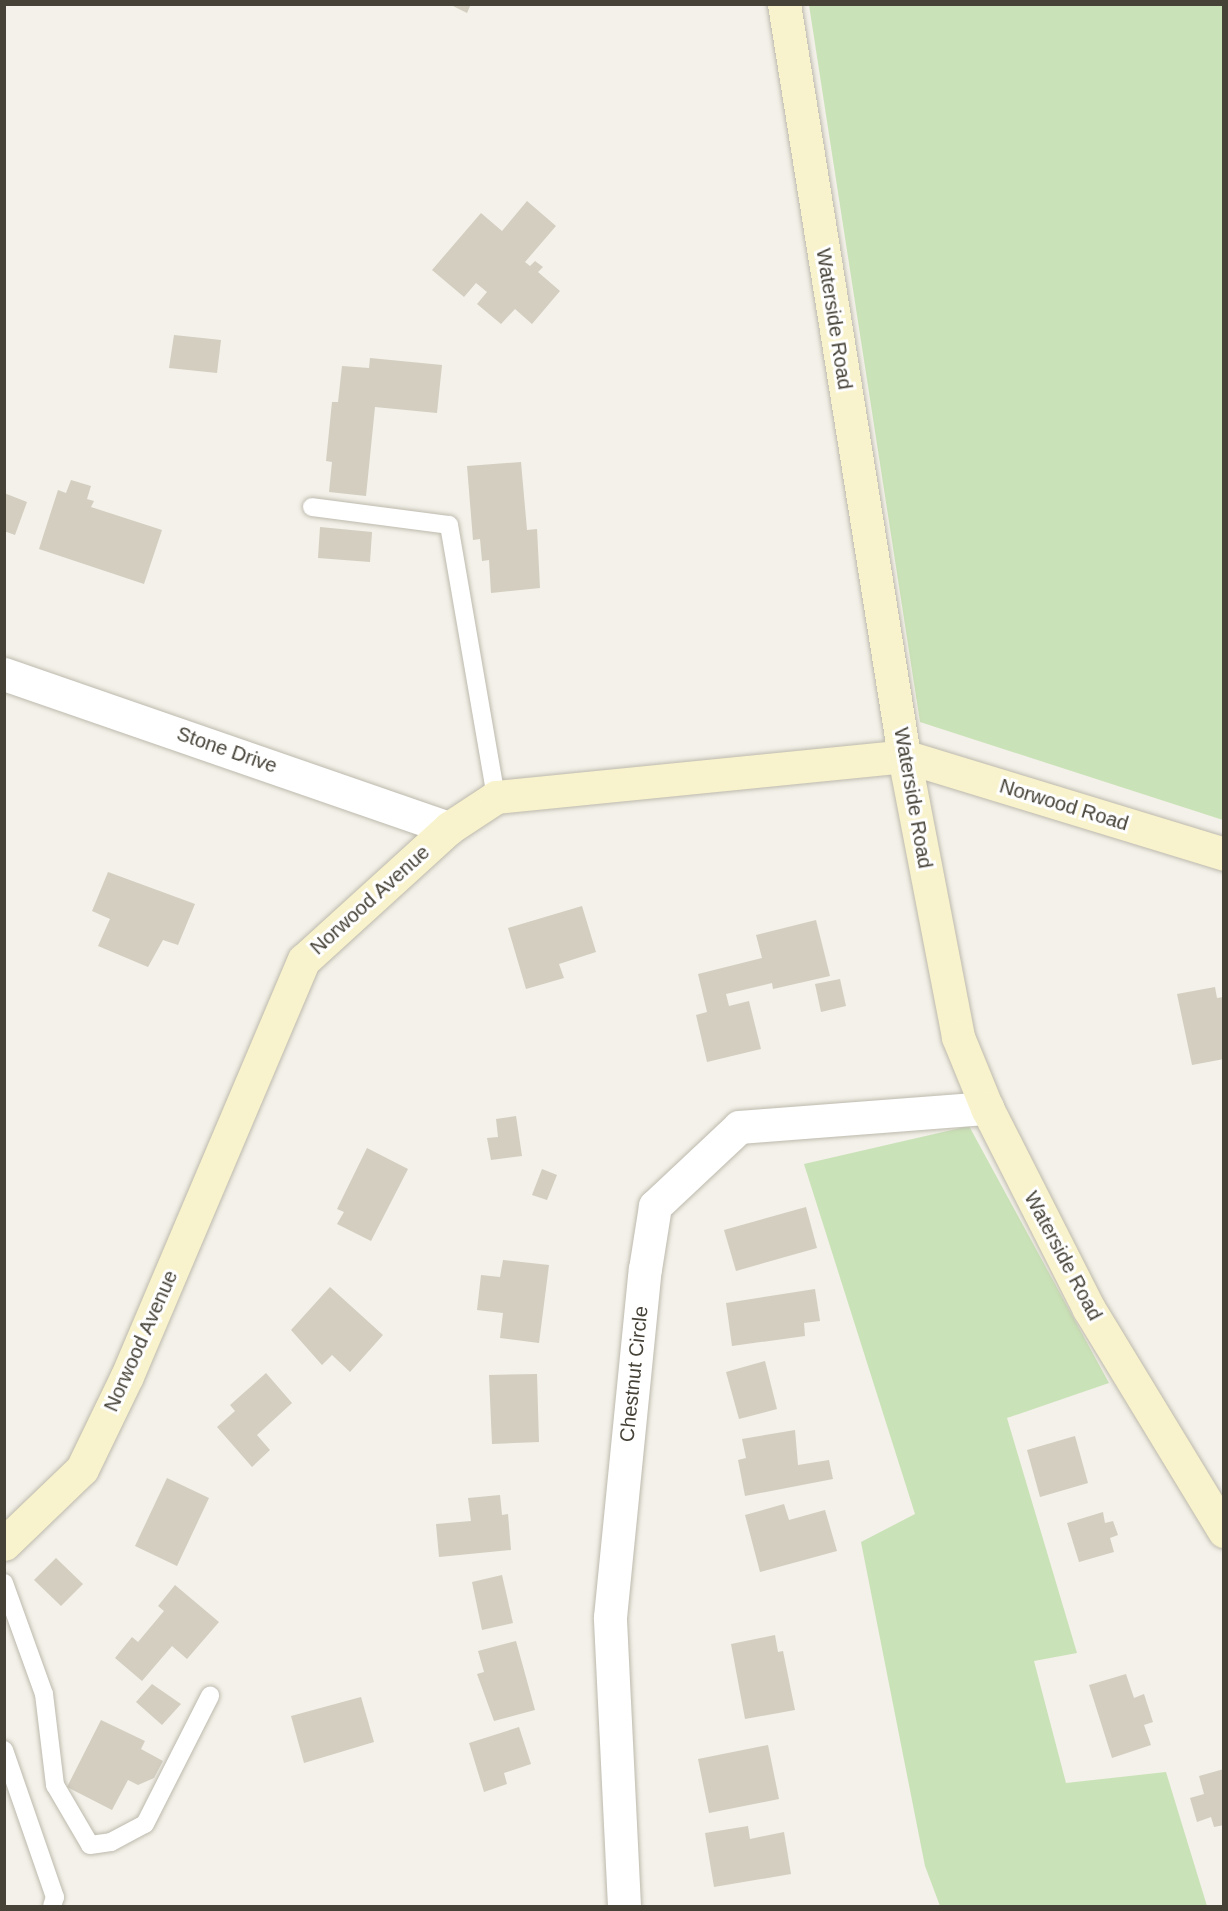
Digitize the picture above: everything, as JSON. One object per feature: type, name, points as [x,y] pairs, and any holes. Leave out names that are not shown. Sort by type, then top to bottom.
[{"type":"street","name":"Waterside Road","points":[[784,4],[904,756],[958,1037],[987,1108],[1089,1309],[1224,1531]]},
{"type":"street","name":"Stone Drive","points":[[4,674],[449,828]]},
{"type":"street","name":"Norwood Avenue","points":[[9,1533],[82,1469],[128,1376],[304,960],[449,828],[496,798],[904,756]]},
{"type":"street","name":"Norwood Road","points":[[904,756],[1224,854]]},
{"type":"street","name":"Chestnut Circle","points":[[624,1906],[610,1617],[645,1269],[655,1206],[739,1127],[987,1108]]},
{"type":"lane","points":[[312,507],[449,525],[496,798]]},
{"type":"lane","points":[[4,1583],[44,1694],[55,1785],[90,1845],[111,1842],[145,1824],[210,1696]]},
{"type":"lane","points":[[4,1750],[56,1897],[52,1906]]},
{"type":"green space","points":[[809,5],[1223,5],[1223,820],[920,722]]},
{"type":"green space","points":[[969,1126],[1109,1383],[1007,1418],[1077,1653],[1034,1661],[1066,1783],[1166,1772],[1207,1906],[940,1906],[925,1866],[861,1542],[915,1514],[804,1164]]},
{"type":"building","points":[[449,4],[471,4],[467,13]]},
{"type":"building","points":[[527,201],[556,226],[525,262],[530,266],[535,261],[543,267],[538,272],[560,291],[532,324],[515,309],[501,324],[477,304],[487,292],[476,283],[464,297],[432,270],[481,213],[502,231]]},
{"type":"building","points":[[174,335],[221,340],[217,373],[169,368]]},
{"type":"building","points":[[370,358],[442,365],[437,413],[375,407],[366,496],[329,492],[332,462],[326,461],[332,402],[338,402],[342,366],[369,368]]},
{"type":"building","points":[[521,462],[527,530],[537,529],[540,588],[491,593],[489,560],[482,561],[480,539],[473,540],[467,466]]},
{"type":"building","points":[[71,480],[91,486],[87,499],[94,501],[91,507],[162,530],[144,584],[39,549],[58,490],[66,493]]},
{"type":"building","points":[[4,493],[27,502],[15,535],[4,531]]},
{"type":"building","points":[[320,527],[372,532],[370,562],[318,558]]},
{"type":"building","points":[[108,872],[195,904],[178,945],[163,940],[148,967],[98,946],[110,919],[92,911]]},
{"type":"building","points":[[582,906],[596,952],[559,964],[564,978],[526,989],[508,928]]},
{"type":"building","points":[[816,920],[830,976],[773,989],[772,983],[726,994],[729,1006],[749,1001],[761,1049],[707,1062],[696,1015],[707,1012],[698,974],[762,958],[756,935]]},
{"type":"building","points":[[840,979],[846,1006],[821,1012],[815,984]]},
{"type":"building","points":[[1215,987],[1217,998],[1224,997],[1224,1059],[1192,1065],[1177,994]]},
{"type":"building","points":[[516,1116],[522,1156],[491,1160],[487,1138],[498,1137],[496,1119]]},
{"type":"building","points":[[367,1148],[408,1169],[371,1241],[337,1224],[344,1212],[337,1209]]},
{"type":"building","points":[[542,1169],[557,1175],[547,1200],[532,1195]]},
{"type":"building","points":[[806,1207],[817,1248],[736,1271],[724,1230]]},
{"type":"building","points":[[503,1260],[549,1265],[539,1343],[500,1338],[503,1313],[477,1310],[481,1275],[500,1277]]},
{"type":"building","points":[[330,1287],[383,1335],[350,1372],[332,1355],[322,1365],[291,1330]]},
{"type":"building","points":[[815,1289],[820,1321],[804,1323],[805,1336],[732,1346],[726,1303]]},
{"type":"building","points":[[765,1361],[777,1409],[739,1419],[726,1372]]},
{"type":"building","points":[[266,1373],[292,1403],[257,1435],[270,1450],[252,1467],[217,1427],[235,1411],[230,1405]]},
{"type":"building","points":[[537,1374],[539,1442],[492,1444],[489,1375]]},
{"type":"building","points":[[795,1430],[798,1465],[829,1460],[833,1479],[745,1496],[738,1460],[746,1458],[742,1439]]},
{"type":"building","points":[[1075,1436],[1088,1483],[1040,1497],[1027,1450]]},
{"type":"building","points":[[167,1478],[209,1498],[177,1566],[135,1546]]},
{"type":"building","points":[[500,1495],[502,1515],[508,1514],[511,1550],[439,1557],[436,1524],[471,1521],[468,1498]]},
{"type":"building","points":[[784,1504],[789,1520],[825,1510],[837,1551],[760,1572],[745,1515]]},
{"type":"building","points":[[1103,1512],[1105,1523],[1113,1521],[1118,1535],[1110,1538],[1114,1552],[1079,1562],[1067,1523]]},
{"type":"building","points":[[56,1558],[83,1584],[61,1606],[34,1580]]},
{"type":"building","points":[[502,1575],[513,1623],[482,1630],[472,1582]]},
{"type":"building","points":[[175,1585],[219,1622],[187,1659],[172,1646],[142,1681],[115,1658],[132,1637],[138,1642],[164,1611],[158,1606]]},
{"type":"building","points":[[775,1635],[778,1652],[783,1651],[795,1710],[745,1719],[731,1644]]},
{"type":"building","points":[[516,1641],[535,1710],[494,1721],[477,1674],[484,1672],[478,1651]]},
{"type":"building","points":[[1126,1674],[1134,1698],[1144,1694],[1153,1722],[1144,1725],[1151,1745],[1112,1758],[1089,1685]]},
{"type":"building","points":[[152,1684],[181,1704],[162,1725],[136,1702]]},
{"type":"building","points":[[361,1697],[374,1742],[304,1763],[291,1716]]},
{"type":"building","points":[[101,1720],[145,1741],[141,1749],[163,1761],[154,1778],[138,1785],[128,1780],[112,1810],[67,1787]]},
{"type":"building","points":[[519,1727],[531,1764],[504,1773],[507,1784],[484,1792],[469,1743]]},
{"type":"building","points":[[768,1745],[779,1799],[709,1813],[698,1759]]},
{"type":"building","points":[[1224,1769],[1224,1825],[1214,1827],[1211,1817],[1197,1822],[1190,1798],[1204,1794],[1199,1776]]},
{"type":"building","points":[[748,1826],[750,1839],[784,1832],[791,1874],[714,1887],[705,1833]]}]
